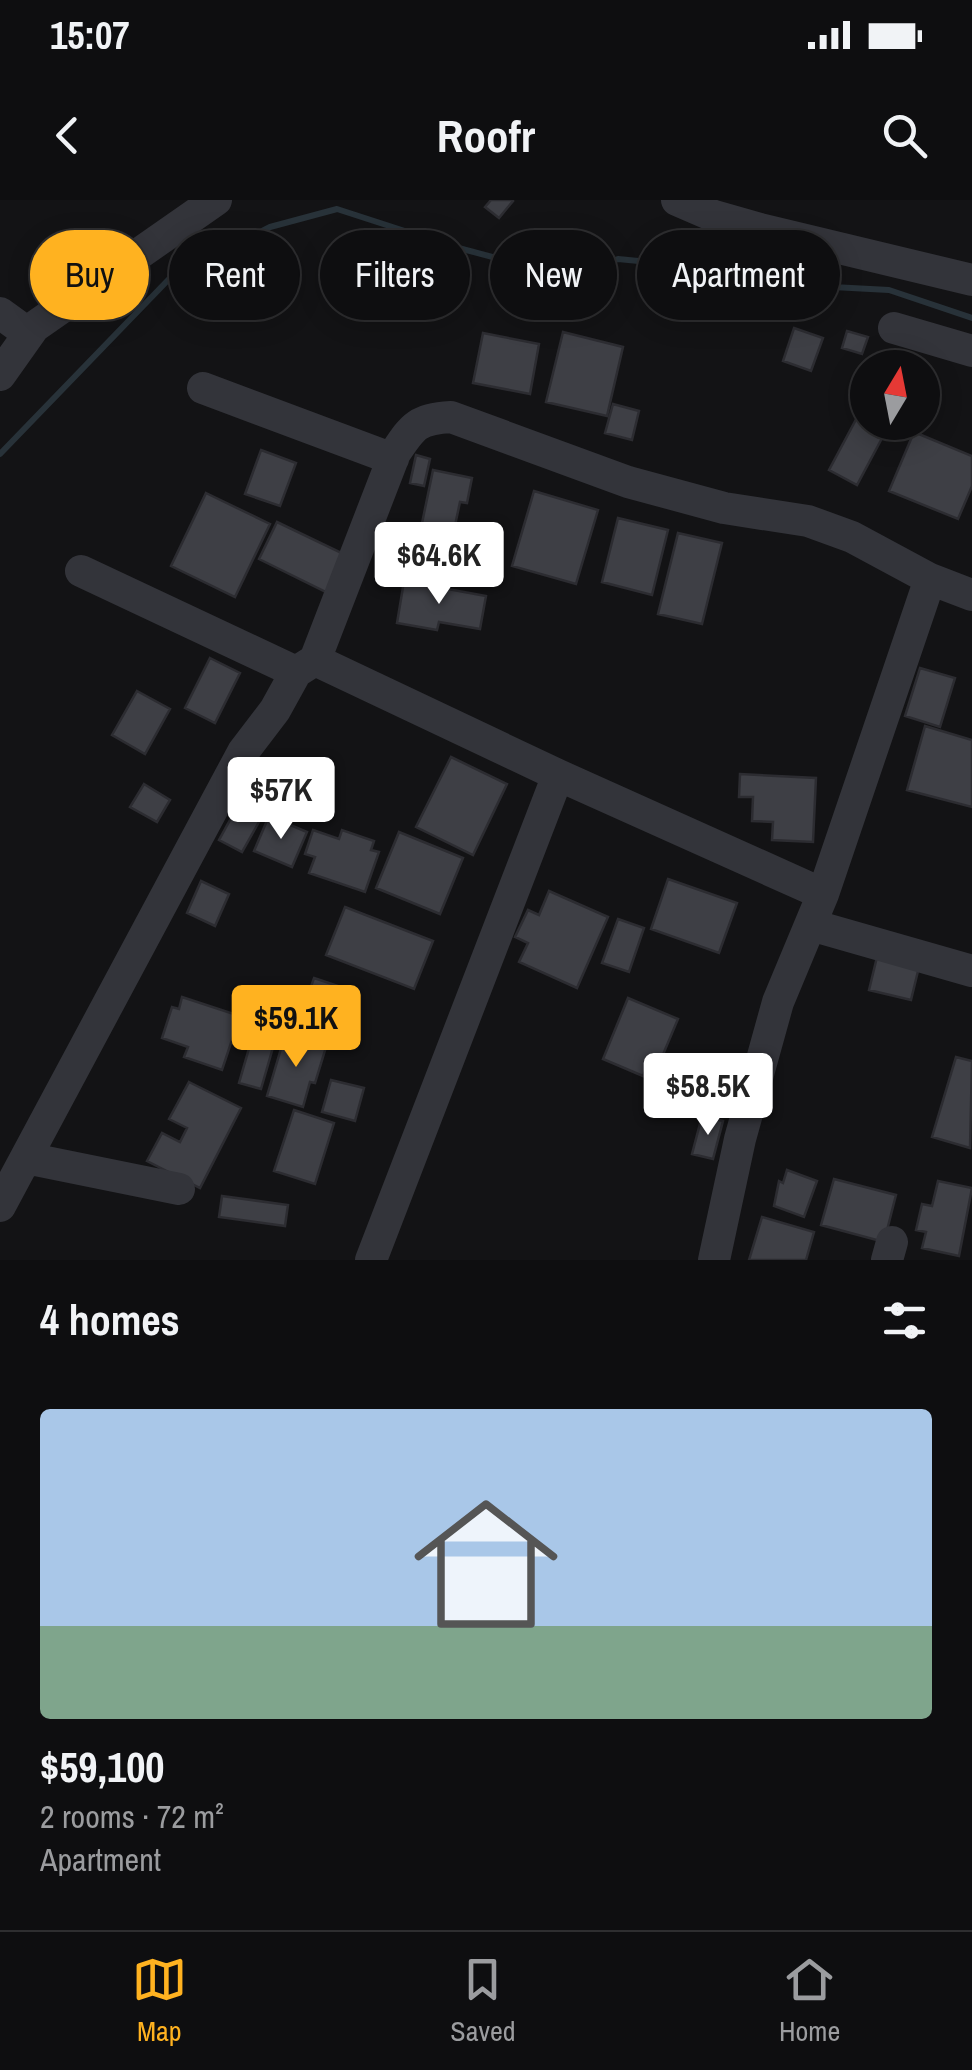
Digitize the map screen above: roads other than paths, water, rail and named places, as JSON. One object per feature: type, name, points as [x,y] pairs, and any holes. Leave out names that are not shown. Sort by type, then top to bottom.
[{"type":"street","points":[[0,375],[34,327],[216,200]]},
{"type":"street","points":[[678,200],[745,224],[972,280]]},
{"type":"street","points":[[0,314],[29,334]]},
{"type":"street","points":[[894,328],[972,351]]},
{"type":"street","points":[[203,388],[393,459]]},
{"type":"street","points":[[0,1206],[242,752],[306,666],[393,459],[414,425],[451,416],[628,482],[724,508],[808,521],[852,536],[930,578],[972,595]]},
{"type":"street","points":[[80,572],[558,775],[817,910],[972,971]]},
{"type":"street","points":[[714,1260],[740,1138],[774,1019],[817,910],[930,578]]},
{"type":"street","points":[[372,1260],[558,775]]},
{"type":"street","points":[[26,1158],[179,1189]]},
{"type":"waterway","points":[[0,454],[171,277],[270,227],[337,209],[451,246],[568,277],[618,259],[680,265],[758,283],[889,290],[972,318]]}]
